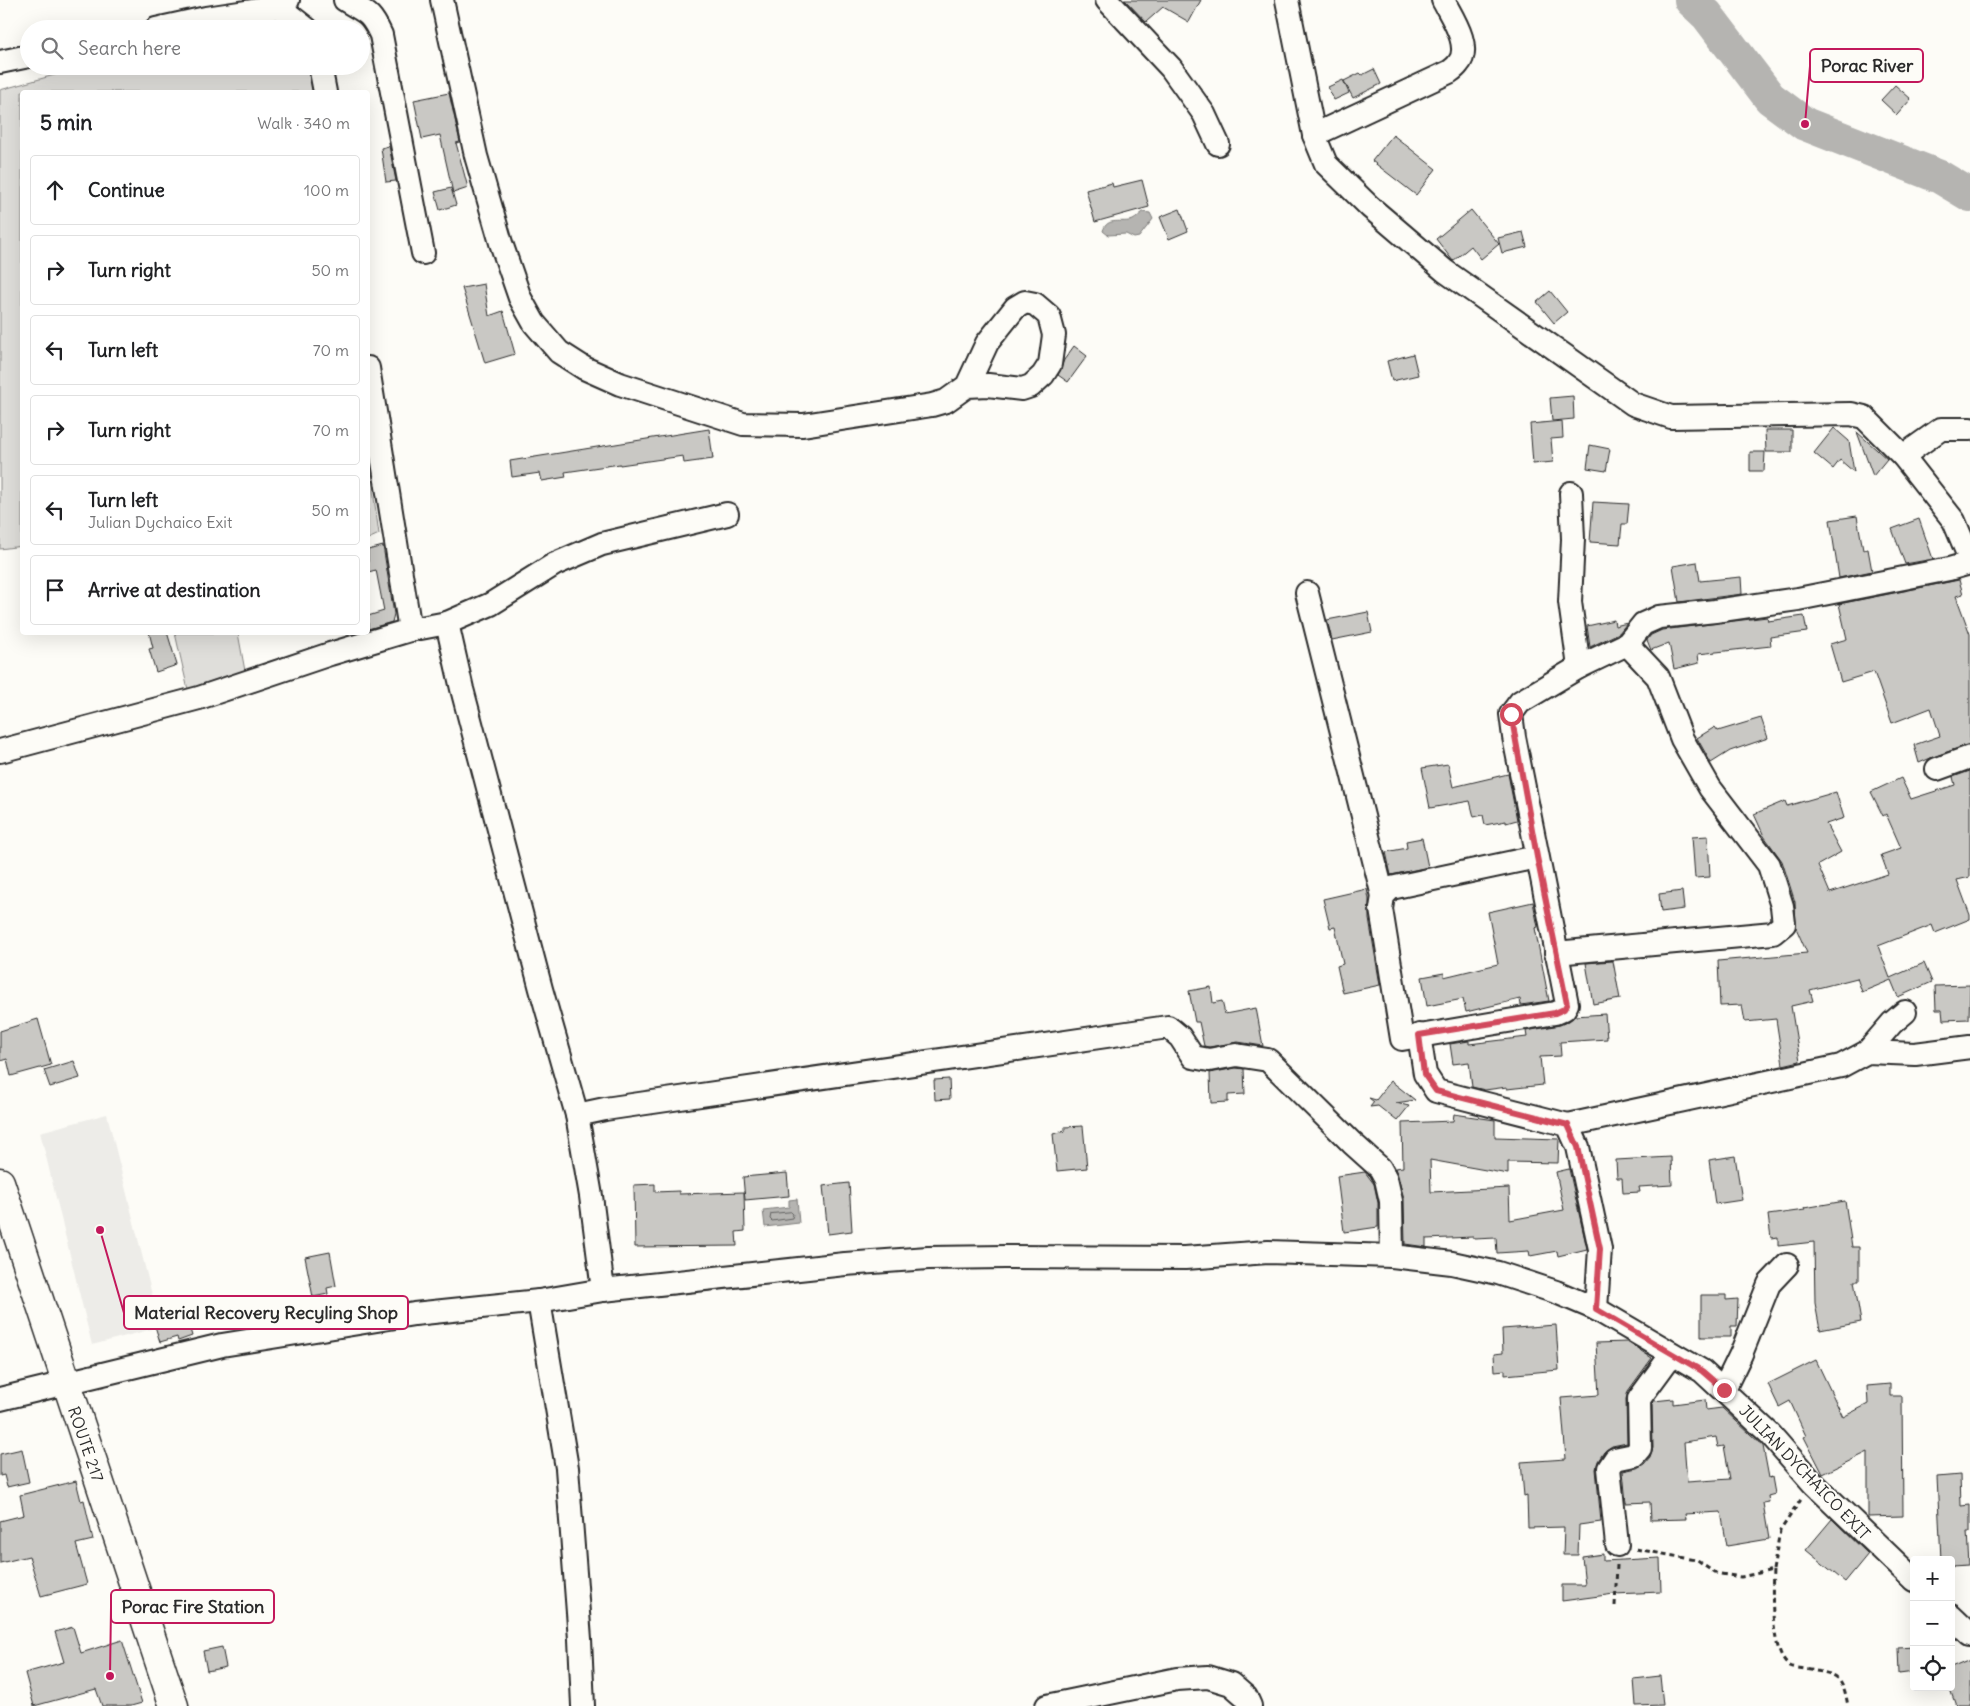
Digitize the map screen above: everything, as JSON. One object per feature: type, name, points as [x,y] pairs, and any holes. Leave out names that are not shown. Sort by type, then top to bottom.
[{"type":"main road","name":"ROUTE 217","points":[[0,1182],[174,1706]]},
{"type":"street","points":[[346,0],[363,9],[373,18],[381,35],[423,253]]},
{"type":"street","points":[[442,0],[476,156],[501,243],[520,298],[534,322],[559,352],[584,368],[620,384],[743,424],[803,425],[932,405],[946,401],[967,386]]},
{"type":"street","points":[[1107,0],[1171,68],[1204,114],[1218,144]]},
{"type":"street","points":[[1286,0],[1314,135],[1326,164],[1370,207],[1445,271],[1633,404],[1671,417],[1851,414],[1864,417],[1904,456],[1954,521],[1970,561],[1940,571],[1798,599],[1659,617],[1643,624],[1627,644],[1579,667],[1520,702],[1511,714],[1537,857],[1567,1004],[1564,1009],[1555,1013],[1402,1039],[1381,909],[1383,896],[1307,593]]},
{"type":"street","points":[[1314,135],[1449,72],[1460,63],[1463,50],[1462,40],[1443,0]]},
{"type":"street","points":[[197,20],[282,2],[299,20]]},
{"type":"street","points":[[0,62],[20,58]]},
{"type":"street","points":[[322,75],[325,90]]},
{"type":"street","points":[[370,380],[410,630]]},
{"type":"street","points":[[1904,456],[1941,429],[1970,428]]},
{"type":"street","points":[[1571,494],[1573,539],[1570,602],[1579,667]]},
{"type":"street","points":[[0,751],[199,698],[330,654],[410,630],[447,623],[491,604],[555,564],[602,544],[727,514]]},
{"type":"street","points":[[447,623],[464,698],[541,989],[577,1115],[591,1196],[603,1290]]},
{"type":"street","points":[[1556,953],[1773,933],[1784,924],[1782,906],[1769,865],[1710,788],[1682,739],[1658,677],[1627,644]]},
{"type":"street","points":[[1937,770],[1970,757]]},
{"type":"street","points":[[1383,896],[1391,888],[1537,857]]},
{"type":"street","points":[[1419,1035],[1424,1074],[1436,1091],[1568,1125],[1841,1066],[1867,1052],[1892,1023],[1905,1012]]},
{"type":"street","points":[[577,1115],[605,1109],[1168,1027],[1180,1037],[1193,1057],[1210,1060],[1236,1055],[1268,1060],[1380,1168],[1386,1178],[1391,1201],[1392,1256]]},
{"type":"street","points":[[1867,1052],[1915,1054],[1970,1047]]},
{"type":"street","points":[[1568,1125],[1578,1147],[1600,1249],[1596,1309]]},
{"type":"street","name":"JULIAN DYCHAICO EXIT","points":[[0,1399],[222,1345],[414,1314],[539,1302],[603,1290],[845,1264],[928,1258],[1185,1258],[1268,1252],[1392,1256],[1452,1263],[1498,1274],[1556,1292],[1596,1309],[1702,1371],[1770,1434],[1813,1483],[1910,1576]]},
{"type":"street","points":[[1724,1390],[1741,1354],[1769,1284],[1787,1265]]},
{"type":"street","points":[[539,1302],[567,1468],[580,1630],[583,1706]]},
{"type":"street","points":[[1617,1545],[1610,1468],[1615,1460],[1634,1455],[1640,1448],[1639,1399],[1672,1354]]},
{"type":"street","points":[[1955,1620],[1970,1634]]},
{"type":"street","points":[[1047,1706],[1177,1679],[1208,1677],[1231,1684],[1246,1698],[1250,1706]]},
{"type":"path","points":[[1813,1483],[1780,1531],[1772,1570],[1772,1614],[1782,1657],[1789,1666],[1834,1674],[1843,1682],[1848,1706]]},
{"type":"path","points":[[1615,1606],[1617,1545],[1696,1560],[1715,1573],[1741,1577],[1772,1570]]},
{"type":"shaded area","points":[[54,75],[311,75],[314,90],[20,90],[20,546],[0,549],[0,90]]},
{"type":"shaded area","points":[[370,469],[379,534],[370,538]]},
{"type":"shaded area","points":[[175,635],[238,635],[245,671],[188,690]]},
{"type":"shaded area","points":[[107,1114],[160,1327],[92,1345],[40,1132]]},
{"type":"water","points":[[1143,212],[1150,213],[1153,219],[1139,237],[1134,238],[1126,234],[1108,235],[1103,231],[1105,226],[1111,222],[1133,220]]},
{"type":"water","points":[[797,1199],[799,1223],[765,1227],[763,1210],[789,1207],[789,1200]]},
{"type":"building","points":[[1125,0],[1201,0],[1189,22],[1163,7],[1146,22]]},
{"type":"building","points":[[1374,69],[1381,84],[1353,98],[1344,81]]},
{"type":"building","points":[[1343,80],[1349,93],[1334,100],[1328,87]]},
{"type":"building","points":[[1895,85],[1911,99],[1897,115],[1881,100]]},
{"type":"building","points":[[449,93],[460,142],[456,143],[468,188],[453,193],[440,135],[422,139],[414,100]]},
{"type":"building","points":[[1393,135],[1436,169],[1416,195],[1372,161]]},
{"type":"building","points":[[389,146],[396,181],[386,182],[381,148]]},
{"type":"building","points":[[1142,180],[1149,207],[1095,222],[1086,190],[1112,183],[1113,187]]},
{"type":"building","points":[[451,188],[456,205],[440,210],[435,192]]},
{"type":"building","points":[[1180,209],[1188,231],[1169,239],[1160,217]]},
{"type":"building","points":[[1471,210],[1499,244],[1481,259],[1471,246],[1453,261],[1436,239]]},
{"type":"building","points":[[1523,232],[1527,247],[1502,253],[1498,238]]},
{"type":"building","points":[[484,284],[489,316],[503,311],[515,354],[485,363],[462,288]]},
{"type":"building","points":[[1550,291],[1567,312],[1554,323],[1537,302]]},
{"type":"building","points":[[1074,346],[1087,356],[1068,382],[1058,375],[1064,360]]},
{"type":"building","points":[[1413,354],[1418,375],[1392,381],[1387,361]]},
{"type":"building","points":[[1573,396],[1574,419],[1552,421],[1550,398]]},
{"type":"building","points":[[1562,421],[1563,438],[1551,439],[1553,462],[1533,464],[1530,424]]},
{"type":"building","points":[[1834,428],[1849,441],[1854,472],[1840,460],[1833,469],[1814,453]]},
{"type":"building","points":[[709,429],[713,459],[684,463],[683,456],[620,464],[565,472],[566,477],[542,481],[540,473],[512,477],[510,461]]},
{"type":"building","points":[[1765,430],[1792,430],[1792,452],[1766,452]]},
{"type":"building","points":[[1857,432],[1887,459],[1873,476]]},
{"type":"building","points":[[1590,445],[1610,449],[1606,471],[1587,468]]},
{"type":"building","points":[[1750,452],[1765,452],[1764,471],[1750,471]]},
{"type":"building","points":[[1593,502],[1629,504],[1627,524],[1622,524],[1620,544],[1590,542]]},
{"type":"building","points":[[1857,516],[1863,550],[1868,549],[1872,571],[1839,578],[1830,520]]},
{"type":"building","points":[[1919,519],[1933,559],[1905,564],[1892,529]]},
{"type":"building","points":[[383,546],[394,614],[392,622],[370,628],[370,615],[384,611],[376,570],[370,572],[370,549]]},
{"type":"building","points":[[1697,562],[1700,581],[1741,577],[1742,594],[1679,602],[1673,566]]},
{"type":"building","points":[[1959,580],[1963,594],[1956,596],[1970,634],[1970,744],[1919,763],[1914,745],[1940,736],[1931,708],[1892,723],[1874,672],[1841,682],[1830,644],[1847,639],[1839,604]]},
{"type":"building","points":[[1368,612],[1372,632],[1332,640],[1327,620]]},
{"type":"building","points":[[1804,616],[1807,632],[1770,637],[1771,646],[1698,654],[1699,663],[1674,669],[1669,643],[1651,650],[1647,640],[1651,635],[1662,630],[1767,617],[1768,621]]},
{"type":"building","points":[[1614,620],[1615,626],[1627,623],[1619,633],[1590,647],[1587,626]]},
{"type":"building","points":[[150,635],[168,635],[177,665],[156,672],[149,649],[153,648]]},
{"type":"building","points":[[1761,718],[1768,738],[1730,751],[1711,763],[1697,738],[1715,727],[1718,731]]},
{"type":"building","points":[[1448,764],[1453,787],[1508,774],[1517,820],[1485,825],[1483,815],[1474,817],[1470,801],[1430,808],[1422,768]]},
{"type":"building","points":[[1970,771],[1970,877],[1957,880],[1970,919],[1935,933],[1932,925],[1878,946],[1890,978],[1924,963],[1932,982],[1898,997],[1891,980],[1862,992],[1857,978],[1810,990],[1813,1001],[1791,1006],[1800,1061],[1783,1065],[1776,1019],[1745,1022],[1742,1005],[1720,1006],[1718,961],[1807,953],[1796,928],[1795,902],[1782,861],[1764,836],[1754,814],[1785,801],[1787,806],[1836,792],[1844,818],[1826,824],[1841,852],[1818,865],[1830,893],[1888,874],[1881,855],[1901,848],[1886,814],[1883,816],[1871,792],[1901,778],[1911,799],[1955,785],[1953,777]]},
{"type":"building","points":[[1708,836],[1710,877],[1695,878],[1692,837]]},
{"type":"building","points":[[1422,838],[1428,867],[1391,875],[1386,852],[1407,848],[1406,841]]},
{"type":"building","points":[[1367,889],[1369,919],[1380,985],[1343,993],[1337,966],[1343,964],[1335,927],[1330,928],[1323,899]]},
{"type":"building","points":[[1682,891],[1684,909],[1661,912],[1659,894]]},
{"type":"building","points":[[1533,902],[1538,927],[1535,928],[1549,1001],[1521,1005],[1520,999],[1466,1012],[1463,999],[1427,1006],[1422,977],[1444,973],[1444,977],[1498,964],[1488,912]]},
{"type":"building","points":[[1613,961],[1620,999],[1593,1004],[1586,963]]},
{"type":"building","points":[[1970,985],[1969,1019],[1943,1020],[1942,1010],[1936,1010],[1935,986]]},
{"type":"building","points":[[1211,987],[1213,1003],[1222,1001],[1225,1014],[1256,1008],[1263,1046],[1238,1042],[1209,1047],[1204,1046],[1199,1022],[1195,1022],[1189,991]]},
{"type":"building","points":[[1605,1014],[1607,1039],[1560,1042],[1561,1056],[1540,1057],[1543,1085],[1485,1090],[1472,1087],[1469,1062],[1453,1064],[1450,1044],[1469,1041],[1469,1044],[1527,1037],[1526,1031],[1560,1025],[1575,1016]]},
{"type":"building","points":[[38,1019],[51,1065],[11,1076],[7,1059],[0,1061],[0,1031]]},
{"type":"building","points":[[74,1061],[80,1078],[50,1087],[44,1070]]},
{"type":"building","points":[[1236,1068],[1244,1069],[1245,1094],[1228,1095],[1228,1102],[1211,1103],[1210,1073]]},
{"type":"building","points":[[949,1079],[950,1099],[935,1100],[934,1080]]},
{"type":"building","points":[[1391,1081],[1415,1100],[1396,1103],[1409,1106],[1397,1121],[1378,1106],[1370,1107],[1374,1102],[1369,1098],[1376,1100]]},
{"type":"building","points":[[1454,1114],[1495,1120],[1495,1137],[1559,1139],[1558,1163],[1508,1162],[1508,1174],[1430,1160],[1431,1192],[1509,1188],[1510,1220],[1564,1210],[1556,1172],[1569,1169],[1587,1249],[1558,1256],[1557,1251],[1530,1256],[1529,1251],[1497,1253],[1496,1238],[1474,1239],[1473,1237],[1426,1239],[1426,1247],[1405,1244],[1404,1198],[1395,1168],[1403,1167],[1402,1123],[1453,1121]]},
{"type":"building","points":[[1083,1126],[1087,1168],[1057,1171],[1053,1134],[1065,1131],[1065,1127]]},
{"type":"building","points":[[1735,1156],[1742,1200],[1715,1204],[1709,1160]]},
{"type":"building","points":[[1671,1157],[1672,1185],[1639,1187],[1640,1192],[1623,1193],[1622,1178],[1617,1178],[1616,1160]]},
{"type":"building","points":[[1365,1172],[1374,1184],[1378,1203],[1378,1227],[1344,1232],[1337,1176]]},
{"type":"building","points":[[787,1173],[789,1196],[745,1200],[743,1177]]},
{"type":"building","points":[[849,1183],[852,1231],[828,1234],[823,1186]]},
{"type":"building","points":[[655,1184],[655,1192],[679,1191],[679,1194],[744,1192],[745,1231],[736,1232],[737,1246],[635,1247],[634,1185]]},
{"type":"building","points":[[1845,1201],[1852,1247],[1859,1247],[1859,1281],[1854,1281],[1861,1322],[1820,1330],[1815,1303],[1814,1242],[1778,1246],[1778,1237],[1771,1238],[1768,1215],[1805,1210],[1804,1208]]},
{"type":"building","points":[[330,1252],[336,1286],[327,1288],[328,1294],[313,1297],[305,1257]]},
{"type":"building","points":[[1701,1295],[1726,1295],[1726,1300],[1738,1299],[1737,1326],[1731,1326],[1731,1337],[1701,1337]]},
{"type":"building","points":[[166,1301],[170,1314],[184,1309],[192,1336],[178,1341],[177,1337],[160,1342],[149,1307]]},
{"type":"building","points":[[1556,1325],[1559,1370],[1505,1375],[1505,1370],[1495,1371],[1494,1354],[1503,1353],[1502,1329]]},
{"type":"building","points":[[1627,1342],[1652,1358],[1628,1391],[1626,1399],[1627,1443],[1612,1446],[1604,1452],[1598,1461],[1596,1469],[1601,1522],[1579,1525],[1578,1555],[1563,1555],[1564,1527],[1528,1528],[1527,1495],[1524,1496],[1521,1462],[1566,1459],[1561,1398],[1599,1395],[1596,1343]]},
{"type":"building","points":[[1816,1360],[1843,1417],[1868,1404],[1867,1386],[1890,1384],[1890,1396],[1902,1396],[1903,1516],[1868,1517],[1868,1452],[1823,1474],[1804,1437],[1806,1436],[1790,1401],[1779,1407],[1768,1384]]},
{"type":"building","points":[[1673,1399],[1673,1404],[1705,1400],[1706,1410],[1722,1408],[1763,1446],[1769,1478],[1772,1477],[1775,1494],[1768,1496],[1769,1502],[1763,1503],[1769,1539],[1727,1546],[1721,1512],[1685,1514],[1686,1519],[1651,1520],[1650,1502],[1626,1503],[1623,1471],[1637,1468],[1644,1464],[1650,1457],[1653,1448],[1652,1403],[1654,1401]],"holes":[[[1716,1437],[1718,1447],[1724,1446],[1730,1479],[1687,1482],[1684,1442]]]},
{"type":"building","points":[[22,1449],[29,1482],[7,1487],[4,1475],[0,1476],[0,1454]]},
{"type":"building","points":[[1960,1475],[1961,1506],[1970,1505],[1970,1532],[1967,1532],[1969,1565],[1955,1566],[1955,1556],[1941,1556],[1937,1477]]},
{"type":"building","points":[[76,1481],[81,1501],[84,1500],[93,1540],[76,1544],[87,1584],[41,1596],[29,1556],[0,1563],[0,1521],[24,1515],[20,1495]]},
{"type":"building","points":[[1832,1519],[1868,1554],[1845,1582],[1806,1550]]},
{"type":"building","points":[[1603,1554],[1603,1561],[1660,1558],[1661,1592],[1614,1594],[1562,1601],[1562,1585],[1585,1585],[1582,1557]]},
{"type":"building","points":[[73,1627],[81,1653],[122,1640],[142,1703],[131,1706],[102,1706],[96,1689],[34,1706],[25,1673],[64,1662],[55,1632]]},
{"type":"building","points":[[222,1647],[226,1667],[207,1671],[203,1651]]},
{"type":"building","points":[[1910,1647],[1910,1673],[1899,1674],[1898,1648]]},
{"type":"building","points":[[1970,1660],[1970,1706],[1956,1706],[1951,1692],[1955,1691],[1955,1666]]},
{"type":"building","points":[[1660,1676],[1663,1705],[1636,1706],[1634,1679]]},
{"type":"waterway","points":[[1691,0],[1707,15],[1770,98],[1805,124],[1940,177],[1970,195]]},
{"type":"place","name":"Porac River","points":[[1805,124]]},
{"type":"place","name":"Material Recovery Recyling Shop","points":[[100,1230]]},
{"type":"place","name":"Porac Fire Station","points":[[110,1676]]},
{"type":"route","points":[[1511,714],[1537,857],[1567,1004],[1564,1009],[1555,1013],[1419,1035],[1424,1074],[1436,1091],[1568,1125],[1578,1147],[1600,1249],[1596,1309],[1702,1371],[1724,1390]]}]
